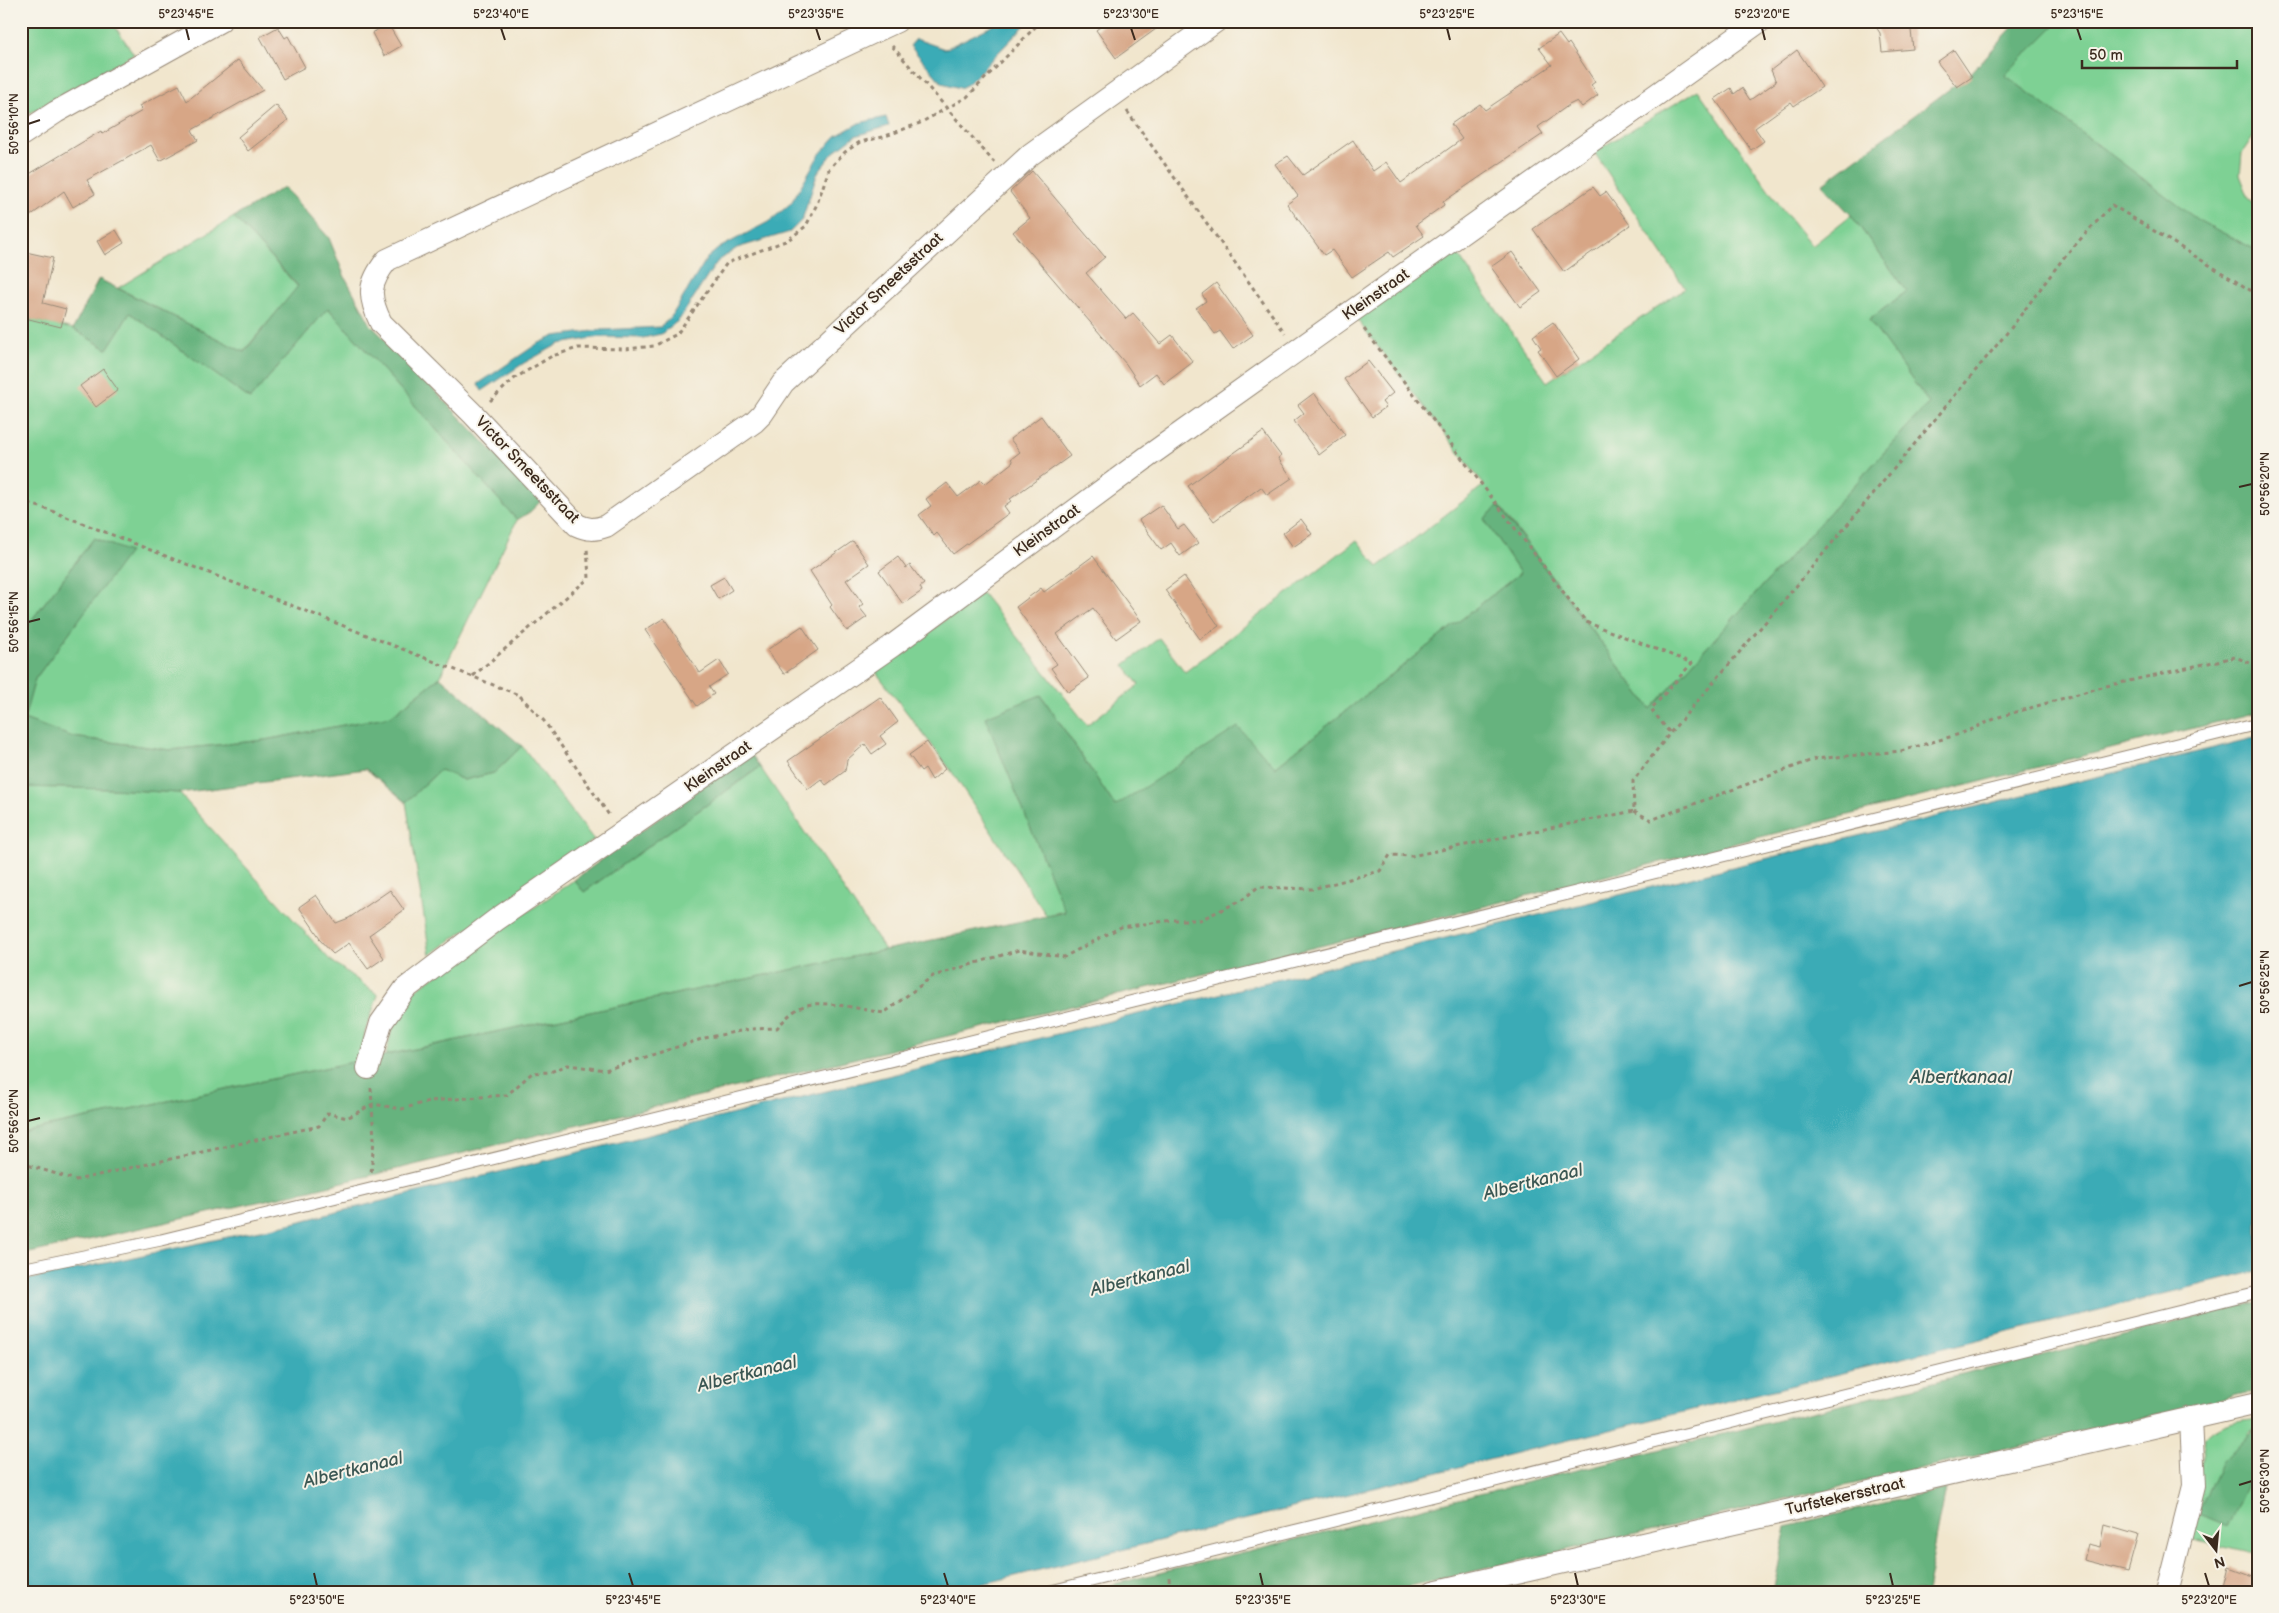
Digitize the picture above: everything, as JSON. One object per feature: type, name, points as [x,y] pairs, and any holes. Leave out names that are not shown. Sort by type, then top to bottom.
[{"type":"street","points":[[21,134],[56,112],[220,21]]},
{"type":"street","name":"Victor Smeetsstraat","points":[[889,29],[387,260],[375,275],[370,294],[374,309],[381,323],[474,415],[569,517],[586,529],[606,526],[754,422],[762,414],[783,383],[1006,175],[1061,131],[1216,21]]},
{"type":"street","name":"Kleinstraat","points":[[368,1068],[382,1023],[405,989],[496,920],[892,646],[1150,455],[1760,21]]},
{"type":"street","name":"Turfstekersstraat","points":[[1433,1592],[2258,1403]]},
{"type":"street","points":[[2167,1592],[2194,1486],[2191,1418]]},
{"type":"lane","points":[[21,1269],[161,1240],[2258,724]]},
{"type":"lane","points":[[1047,1592],[2258,1292]]},
{"type":"path","points":[[474,415],[516,378],[552,356],[578,348],[626,349],[654,346],[677,334],[727,263],[788,240],[806,226],[817,204],[829,169],[845,152],[860,142],[883,137],[920,124],[967,97],[1041,21]]},
{"type":"path","points":[[889,29],[945,108],[1006,175]]},
{"type":"path","points":[[1114,94],[1298,350]]},
{"type":"path","points":[[1634,811],[1633,780],[1670,733],[1798,584],[2011,328],[2065,256],[2112,205],[2258,295]]},
{"type":"path","points":[[1360,324],[1586,622],[1692,663],[1651,709],[1670,733]]},
{"type":"path","points":[[21,501],[49,510],[519,694],[544,722],[622,834]]},
{"type":"path","points":[[472,676],[589,578],[586,529]]},
{"type":"path","points":[[21,1163],[76,1180],[319,1126],[328,1113],[347,1118],[373,1104],[402,1109],[429,1101],[507,1095],[532,1073],[550,1072],[568,1065],[605,1070],[705,1038],[750,1029],[777,1028],[787,1016],[806,1005],[834,1005],[884,1013],[933,976],[1019,950],[1064,957],[1121,927],[1174,920],[1200,920],[1242,900],[1258,887],[1312,889],[1380,871],[1390,855],[1411,856],[1634,811],[1651,820],[1815,759],[1901,751],[1960,734],[1999,717],[2102,687],[2234,657],[2258,666]]},
{"type":"path","points":[[370,1189],[374,1139],[371,1092]]},
{"type":"green space","points":[[21,21],[111,21],[134,54],[30,113],[21,103]]},
{"type":"green space","points":[[2018,21],[2059,21],[2005,75],[2198,220],[2258,251],[2258,712],[1490,905],[302,1192],[21,1255],[21,1132],[1065,912],[985,717],[1041,695],[1115,806],[1238,727],[1275,767],[1520,573],[1484,519],[1498,506],[1651,709],[1929,403],[1869,320],[1907,291],[1851,215],[1822,184],[1971,73]]},
{"type":"green space","points":[[2059,21],[2258,21],[2258,129],[2242,153],[2240,175],[2248,196],[2258,209],[2258,251],[2198,221],[2005,75]]},
{"type":"green space","points":[[1698,90],[1783,210],[1812,246],[1851,215],[1907,291],[1869,320],[1929,403],[1651,709],[1499,506],[1484,519],[1520,573],[1275,767],[1115,806],[1041,695],[1065,911],[1046,915],[950,769],[875,671],[982,593],[1087,725],[1139,685],[1124,665],[1159,638],[1185,672],[1357,540],[1378,567],[1484,485],[1355,317],[1454,249],[1547,382],[1685,288],[1594,152]]},
{"type":"green space","points":[[284,187],[329,238],[344,275],[371,325],[541,501],[530,512],[517,520],[328,308],[250,399],[130,313],[107,349],[73,329],[99,279],[244,352],[298,286],[234,217]]},
{"type":"green space","points":[[234,217],[298,287],[243,352],[118,288]]},
{"type":"green space","points":[[328,308],[517,520],[440,677],[391,716],[265,740],[170,750],[73,737],[23,719],[35,679],[128,552],[94,538],[21,634],[21,317],[73,329],[107,349],[130,313],[250,399]]},
{"type":"green space","points":[[94,538],[129,552],[35,679],[24,719],[73,737],[170,750],[265,740],[391,716],[440,677],[522,746],[494,773],[464,780],[440,770],[406,802],[366,769],[179,793],[21,787],[21,634]]},
{"type":"green space","points":[[522,746],[594,840],[430,955],[406,802],[440,770],[464,780],[494,773]]},
{"type":"green space","points":[[750,752],[760,767],[584,892],[574,880]]},
{"type":"green space","points":[[760,767],[885,950],[386,1055],[396,1010],[415,990],[574,880],[584,892]]},
{"type":"green space","points":[[21,787],[179,793],[329,959],[378,995],[365,1032],[362,1060],[21,1132]]},
{"type":"green space","points":[[2258,1302],[2258,1391],[1384,1592],[1082,1592]]},
{"type":"green space","points":[[2258,1418],[2258,1425],[2248,1433],[2258,1462],[2258,1555],[2188,1539],[2205,1438],[2223,1425]]},
{"type":"green space","points":[[2258,1425],[2258,1462],[2228,1527],[2197,1514],[2221,1463]]},
{"type":"green space","points":[[1946,1489],[1926,1592],[1773,1592],[1786,1526]]},
{"type":"water","points":[[1002,21],[1029,21],[968,84],[960,88],[942,83],[910,46],[916,39],[945,49]]},
{"type":"water","points":[[886,117],[889,126],[855,136],[834,152],[818,172],[802,220],[790,232],[737,248],[717,262],[679,320],[661,334],[643,338],[600,337],[559,344],[524,363],[482,391],[478,384],[537,344],[555,336],[601,330],[660,327],[671,317],[707,258],[719,248],[770,221],[791,203],[819,155],[836,136],[859,123]]},
{"type":"water","name":"Albertkanaal","points":[[2258,737],[2258,1271],[950,1592],[21,1592],[21,1281],[289,1224]]},
{"type":"building","points":[[1108,21],[1167,21],[1116,58],[1096,30]]},
{"type":"building","points":[[1872,21],[1910,21],[1913,49],[1882,52],[1880,33]]},
{"type":"building","points":[[388,24],[401,46],[384,56],[372,33]]},
{"type":"building","points":[[278,27],[285,38],[288,36],[305,67],[283,79],[260,37]]},
{"type":"building","points":[[1559,34],[1567,45],[1569,43],[1595,82],[1591,85],[1598,95],[1582,107],[1577,101],[1569,105],[1538,127],[1543,134],[1443,202],[1444,205],[1416,225],[1424,236],[1393,257],[1389,252],[1352,277],[1332,250],[1324,255],[1287,204],[1298,196],[1275,164],[1288,156],[1303,175],[1353,140],[1373,171],[1386,162],[1401,183],[1462,139],[1451,124],[1480,104],[1485,110],[1552,65],[1539,48]]},
{"type":"building","points":[[1797,50],[1822,87],[1794,106],[1791,102],[1755,128],[1764,141],[1751,150],[1715,99],[1731,88],[1734,94],[1742,88],[1750,100],[1776,82],[1771,70]]},
{"type":"building","points":[[1954,50],[1972,77],[1957,87],[1937,62]]},
{"type":"building","points":[[238,60],[263,90],[192,130],[198,140],[160,161],[151,145],[87,180],[95,194],[73,207],[64,191],[30,216],[21,206],[21,179],[101,131],[102,134],[142,111],[139,106],[179,85],[187,101]]},
{"type":"building","points":[[276,105],[288,120],[248,151],[238,137]]},
{"type":"building","points":[[1032,171],[1105,257],[1086,273],[1126,319],[1133,313],[1160,344],[1172,335],[1193,362],[1164,384],[1156,373],[1140,385],[1126,364],[1013,232],[1030,218],[1010,192]]},
{"type":"building","points":[[1593,187],[1600,196],[1606,192],[1630,225],[1564,272],[1533,229]]},
{"type":"building","points":[[116,230],[124,243],[105,255],[97,241]]},
{"type":"building","points":[[21,251],[53,258],[43,303],[66,309],[61,327],[21,317]]},
{"type":"building","points":[[1512,252],[1541,292],[1520,307],[1491,267]]},
{"type":"building","points":[[1216,283],[1253,335],[1233,349],[1220,331],[1215,334],[1196,308],[1206,301],[1202,294]]},
{"type":"building","points":[[1553,322],[1579,359],[1556,376],[1538,350],[1541,348],[1533,336]]},
{"type":"building","points":[[1368,361],[1393,393],[1382,402],[1386,407],[1372,417],[1344,379]]},
{"type":"building","points":[[103,369],[118,390],[96,407],[80,386]]},
{"type":"building","points":[[1314,393],[1345,435],[1319,455],[1294,421],[1304,413],[1298,405]]},
{"type":"building","points":[[1041,416],[1070,456],[1010,499],[1011,501],[1004,506],[1009,513],[953,554],[937,533],[934,536],[919,515],[931,506],[926,499],[947,483],[958,497],[981,480],[985,484],[1013,462],[1011,459],[1020,452],[1010,439]]},
{"type":"building","points":[[1263,432],[1281,456],[1278,458],[1292,478],[1267,495],[1261,487],[1214,521],[1188,486]]},
{"type":"building","points":[[1161,505],[1178,529],[1184,525],[1198,543],[1180,556],[1171,543],[1161,550],[1139,520]]},
{"type":"building","points":[[1301,519],[1312,534],[1293,547],[1283,533]]},
{"type":"building","points":[[853,541],[869,564],[846,580],[863,604],[859,607],[867,617],[847,631],[830,607],[832,605],[810,571]]},
{"type":"building","points":[[1093,556],[1141,621],[1116,639],[1093,608],[1057,634],[1089,678],[1068,692],[1051,668],[1057,664],[1016,607],[1041,588],[1044,592]]},
{"type":"building","points":[[898,557],[906,568],[910,565],[924,584],[920,587],[922,591],[903,604],[879,571]]},
{"type":"building","points":[[1184,576],[1219,626],[1200,639],[1165,590]]},
{"type":"building","points":[[724,577],[732,590],[718,599],[710,585]]},
{"type":"building","points":[[664,618],[700,673],[719,660],[728,674],[709,687],[714,694],[697,706],[645,630]]},
{"type":"building","points":[[802,626],[818,650],[784,674],[767,650]]},
{"type":"building","points":[[880,697],[898,722],[880,736],[886,744],[872,754],[865,744],[847,760],[845,771],[826,785],[821,779],[808,789],[788,761]]},
{"type":"building","points":[[927,742],[945,769],[932,780],[925,768],[921,771],[909,755]]},
{"type":"building","points":[[390,890],[404,910],[369,935],[384,958],[368,969],[349,943],[333,954],[319,939],[299,907],[316,895],[336,923],[349,918]]},
{"type":"building","points":[[2104,1525],[2138,1535],[2128,1571],[2084,1560],[2088,1544],[2100,1547]]},
{"type":"building","points":[[2229,1567],[2258,1578],[2258,1592],[2223,1592]]}]
